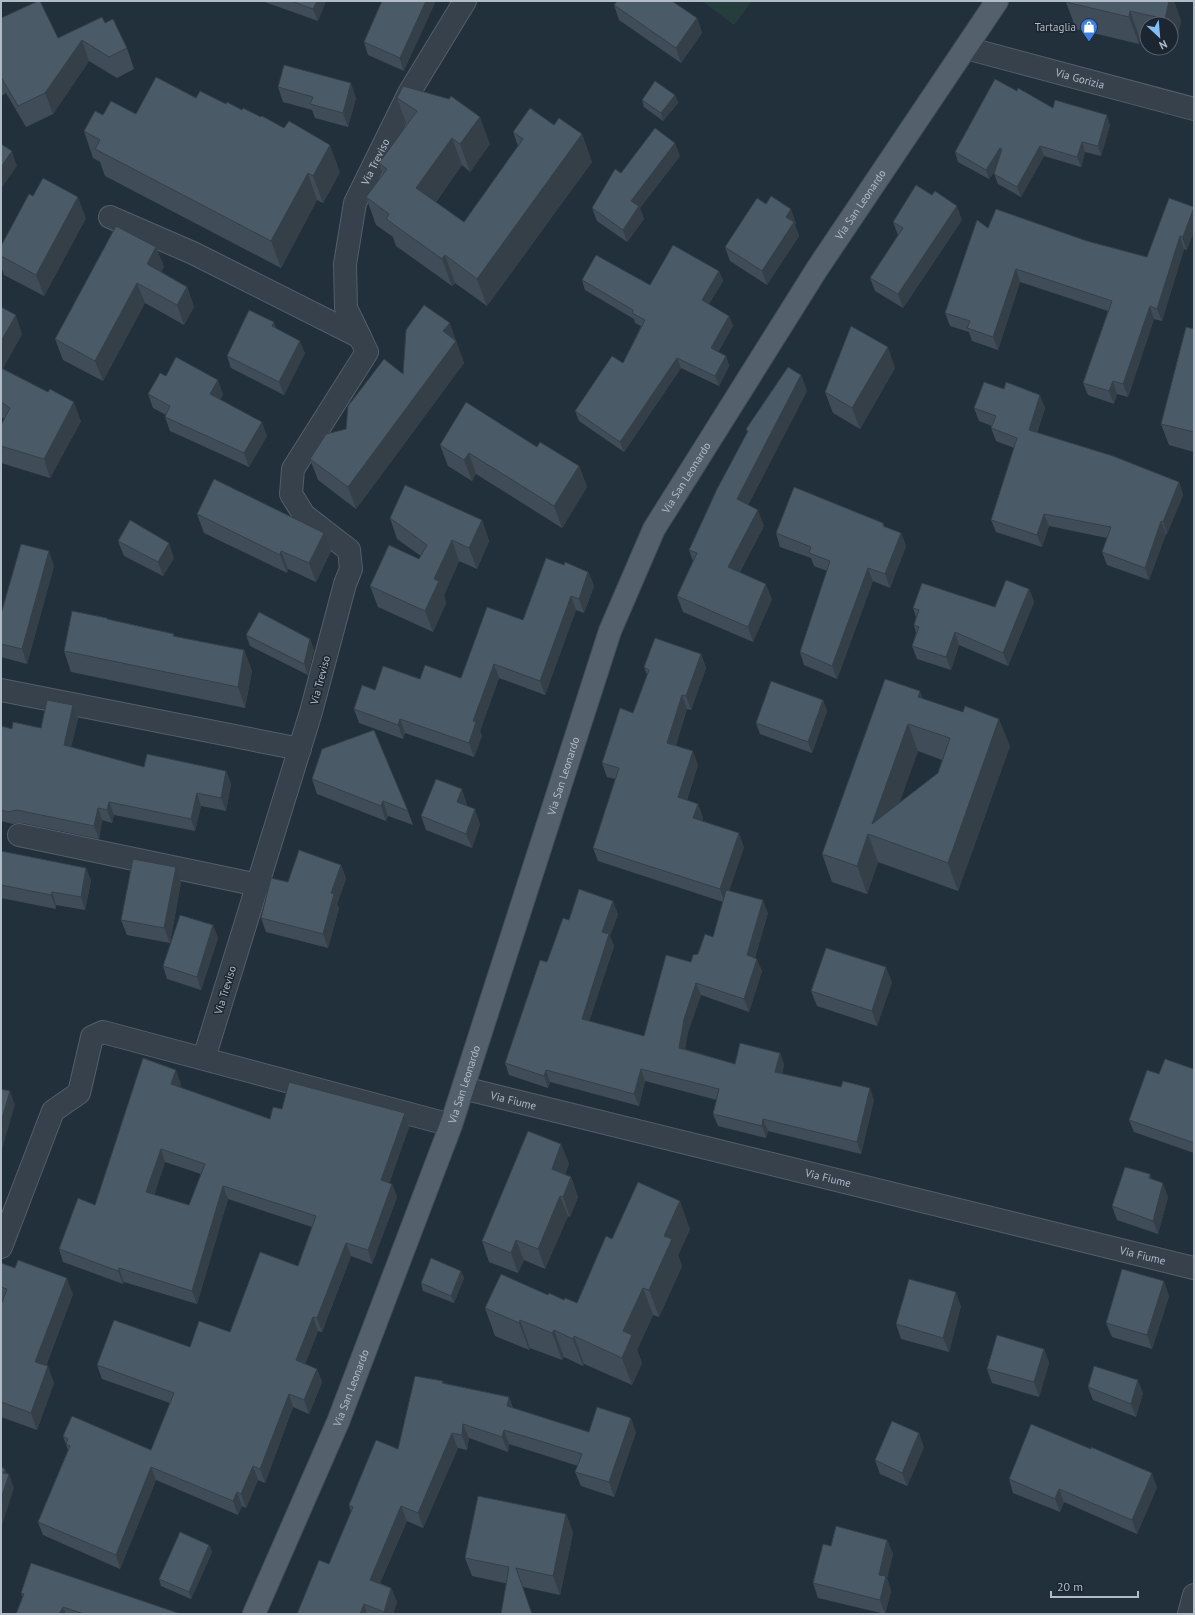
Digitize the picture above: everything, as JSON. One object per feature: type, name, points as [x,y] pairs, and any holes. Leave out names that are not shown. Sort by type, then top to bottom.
[{"type":"main road","name":"Via San Leonardo","points":[[254,1614],[338,1422],[452,1125],[610,631],[654,529],[817,269],[997,1]]},
{"type":"street","name":"Via Treviso","points":[[204,1058],[300,749],[345,584],[351,569],[349,550],[304,515],[291,494],[293,469],[367,352],[346,308],[345,264],[355,203],[409,94],[465,1]]},
{"type":"street","name":"Via Gorizia","points":[[966,48],[1194,109]]},
{"type":"street","points":[[110,217],[193,254],[360,337]]},
{"type":"street","points":[[1,690],[300,749]]},
{"type":"street","points":[[19,835],[258,885]]},
{"type":"street","points":[[1,1247],[53,1111],[79,1093],[92,1037],[103,1032],[452,1125]]},
{"type":"street","name":"Via Fiume","points":[[463,1088],[1194,1268]]},
{"type":"street","points":[[1189,1614],[1194,1595]]},
{"type":"green space","points":[[702,1],[752,1],[734,25]]},
{"type":"building","points":[[40,1],[58,38],[102,17],[105,23],[113,19],[127,48],[109,57],[82,40],[45,93],[18,106],[1,77],[1,18]]},
{"type":"building","points":[[291,1],[317,1],[313,9]]},
{"type":"building","points":[[382,1],[426,1],[400,58],[364,42]]},
{"type":"building","points":[[617,1],[672,1],[697,18],[676,48],[614,5]]},
{"type":"building","points":[[1169,1],[1166,16],[1152,16],[1130,11],[1129,17],[1066,2]]},
{"type":"building","points":[[284,65],[351,83],[343,113],[310,104],[313,97],[278,87]]},
{"type":"building","points":[[156,77],[196,98],[200,91],[226,104],[227,102],[242,110],[243,108],[261,117],[262,116],[284,128],[289,121],[330,145],[313,176],[308,173],[271,241],[95,149],[100,140],[84,131],[95,111],[103,115],[111,101],[136,114]]},
{"type":"building","points":[[995,79],[1017,91],[1018,88],[1053,108],[1055,100],[1107,115],[1098,146],[1082,142],[1077,157],[1040,146],[1017,187],[994,174],[1002,149],[1000,148],[986,170],[955,152]]},
{"type":"building","points":[[655,81],[675,95],[661,113],[642,100]]},
{"type":"building","points":[[403,86],[449,99],[451,96],[480,117],[460,144],[452,138],[416,188],[464,222],[523,139],[513,132],[530,108],[554,125],[559,118],[582,134],[477,279],[445,255],[442,259],[386,219],[389,214],[366,197],[387,169],[379,163],[417,111],[397,98]]},
{"type":"building","points":[[655,128],[675,143],[631,201],[639,206],[623,230],[592,208],[615,169],[621,173]]},
{"type":"building","points":[[1,144],[12,151],[1,167]]},
{"type":"building","points":[[43,178],[78,197],[36,275],[1,256],[1,246],[29,194],[33,196]]},
{"type":"building","points":[[916,185],[932,195],[935,191],[957,206],[898,294],[870,278],[903,228],[893,222]]},
{"type":"building","points":[[771,196],[791,209],[786,217],[794,222],[762,271],[725,247],[757,198],[766,204]]},
{"type":"building","points":[[1169,198],[1194,207],[1183,237],[1180,236],[1157,309],[1150,306],[1123,384],[1113,381],[1109,391],[1083,383],[1112,301],[1016,269],[993,337],[967,328],[970,321],[945,313],[977,220],[988,228],[996,209],[1087,241],[1147,257]]},
{"type":"building","points":[[116,226],[156,247],[147,264],[187,287],[177,305],[137,283],[95,361],[55,339]]},
{"type":"building","points":[[673,245],[719,271],[702,300],[729,316],[711,348],[726,356],[715,376],[677,358],[620,442],[575,411],[612,356],[623,363],[645,320],[632,313],[633,310],[582,280],[596,255],[650,285]]},
{"type":"building","points":[[424,305],[450,323],[443,331],[456,341],[348,487],[310,459],[326,434],[346,429],[348,406],[384,359],[403,374],[406,330]]},
{"type":"building","points":[[1,307],[16,315],[1,341]]},
{"type":"building","points":[[249,310],[274,322],[272,326],[300,341],[279,382],[227,356]]},
{"type":"building","points":[[851,326],[888,347],[852,408],[825,392]]},
{"type":"building","points":[[1186,327],[1194,329],[1194,432],[1161,424]]},
{"type":"building","points":[[176,357],[218,380],[210,394],[262,422],[244,453],[165,417],[170,406],[148,394],[160,373],[166,376]]},
{"type":"building","points":[[788,367],[801,375],[737,499],[758,510],[728,567],[766,584],[748,627],[677,596],[697,553],[689,550],[717,489],[748,431],[746,429]]},
{"type":"building","points":[[1,368],[48,392],[50,389],[74,402],[44,459],[1,446],[1,425],[10,408],[1,402]]},
{"type":"building","points":[[984,382],[1004,389],[1006,382],[1040,395],[1029,430],[1113,456],[1179,482],[1163,522],[1161,521],[1145,568],[1102,552],[1111,527],[1044,514],[1037,535],[991,520],[1017,438],[991,428],[996,416],[974,408]]},
{"type":"building","points":[[466,402],[537,447],[540,442],[579,466],[554,506],[469,453],[464,460],[440,445]]},
{"type":"building","points":[[214,479],[324,533],[309,563],[281,551],[280,555],[197,514]]},
{"type":"building","points":[[405,485],[482,520],[469,548],[452,540],[434,579],[439,581],[425,611],[370,586],[389,545],[419,559],[427,545],[390,518]]},
{"type":"building","points":[[794,487],[883,523],[883,526],[901,533],[885,574],[868,568],[832,666],[800,652],[830,561],[809,553],[811,547],[776,533]]},
{"type":"building","points":[[130,520],[169,543],[158,562],[118,541]]},
{"type":"building","points":[[21,544],[49,551],[22,649],[1,644],[1,614]]},
{"type":"building","points":[[546,558],[564,565],[565,562],[588,572],[579,599],[571,596],[540,681],[494,664],[473,721],[476,722],[469,743],[400,719],[398,725],[354,709],[362,685],[375,690],[383,666],[420,679],[425,665],[461,678],[487,607],[523,620]]},
{"type":"building","points":[[1006,580],[1029,589],[1003,653],[955,632],[946,657],[912,646],[919,627],[914,625],[919,610],[913,608],[922,583],[995,607]]},
{"type":"building","points":[[72,611],[174,634],[173,636],[244,650],[238,687],[64,651]]},
{"type":"building","points":[[259,612],[310,639],[304,664],[246,635]]},
{"type":"building","points":[[655,638],[701,654],[686,696],[682,695],[667,743],[693,751],[678,797],[698,804],[693,818],[739,833],[720,889],[593,848],[619,768],[602,763],[620,708],[633,713],[649,670],[644,667]]},
{"type":"building","points":[[885,679],[920,691],[918,697],[963,712],[965,706],[999,719],[948,863],[868,834],[857,866],[822,854]],"holes":[[[908,724],[950,738],[938,773],[872,824]]]},
{"type":"building","points":[[771,681],[823,700],[808,742],[756,723]]},
{"type":"building","points":[[47,700],[73,705],[64,745],[144,767],[147,754],[226,771],[221,798],[197,793],[191,819],[109,802],[107,810],[98,808],[94,826],[17,810],[8,812],[1,810],[1,726],[12,729],[13,722],[41,728]]},
{"type":"building","points":[[374,730],[408,811],[383,801],[381,806],[312,779],[322,749]]},
{"type":"building","points":[[436,779],[462,789],[457,802],[475,809],[466,834],[421,816]]},
{"type":"building","points":[[299,850],[341,865],[331,893],[334,894],[323,934],[261,918],[271,878],[288,882]]},
{"type":"building","points":[[1,851],[86,868],[81,897],[52,892],[51,895],[1,885]]},
{"type":"building","points":[[133,859],[176,867],[164,928],[121,920]]},
{"type":"building","points":[[579,889],[613,901],[602,932],[609,934],[582,1019],[644,1036],[666,955],[691,962],[693,955],[698,954],[705,934],[713,937],[726,890],[763,900],[747,955],[757,959],[744,999],[696,983],[684,1019],[679,1048],[735,1064],[740,1043],[780,1053],[775,1072],[841,1087],[843,1081],[870,1088],[857,1142],[763,1119],[762,1126],[713,1114],[719,1089],[641,1069],[634,1094],[546,1070],[544,1076],[505,1063],[540,960],[547,962],[563,918],[569,920]]},
{"type":"building","points":[[180,915],[213,925],[197,977],[163,966]]},
{"type":"building","points":[[826,948],[886,967],[872,1011],[811,991]]},
{"type":"building","points":[[143,1058],[176,1070],[171,1084],[270,1119],[273,1107],[282,1109],[289,1082],[405,1113],[381,1180],[392,1184],[368,1250],[346,1243],[317,1318],[313,1317],[296,1360],[317,1369],[304,1400],[289,1394],[260,1469],[253,1466],[241,1494],[237,1492],[233,1501],[151,1467],[116,1555],[38,1522],[70,1446],[66,1444],[68,1439],[63,1436],[72,1416],[151,1450],[174,1393],[97,1365],[114,1320],[190,1347],[199,1321],[230,1332],[260,1252],[298,1266],[316,1216],[223,1186],[192,1291],[119,1268],[118,1271],[59,1249],[78,1198],[95,1205]],"holes":[[[161,1149],[205,1164],[189,1205],[146,1192]]]},
{"type":"building","points":[[1165,1059],[1194,1069],[1194,1143],[1129,1120],[1147,1070],[1159,1074]]},
{"type":"building","points":[[1,1089],[10,1091],[1,1122]]},
{"type":"building","points":[[528,1131],[561,1144],[552,1169],[571,1177],[563,1197],[560,1196],[538,1249],[516,1240],[511,1253],[482,1241]]},
{"type":"building","points":[[1125,1167],[1150,1174],[1149,1178],[1163,1183],[1153,1221],[1112,1206]]},
{"type":"building","points":[[638,1182],[680,1201],[664,1236],[672,1239],[649,1290],[643,1288],[623,1331],[632,1335],[622,1358],[574,1336],[573,1339],[554,1330],[552,1333],[520,1320],[519,1323],[485,1308],[501,1274],[548,1295],[549,1293],[564,1300],[565,1298],[577,1303],[606,1236],[612,1239]]},
{"type":"building","points":[[431,1258],[461,1271],[451,1296],[421,1283]]},
{"type":"building","points":[[18,1260],[67,1278],[35,1362],[48,1366],[31,1413],[1,1402],[1,1305],[7,1289],[1,1287],[1,1263],[15,1268]]},
{"type":"building","points":[[1122,1269],[1164,1281],[1147,1335],[1106,1323]]},
{"type":"building","points":[[909,1279],[956,1292],[943,1338],[896,1324]]},
{"type":"building","points":[[997,1335],[1044,1349],[1034,1382],[987,1369]]},
{"type":"building","points":[[1094,1366],[1138,1380],[1131,1404],[1088,1387]]},
{"type":"building","points":[[415,1376],[443,1381],[442,1383],[509,1397],[507,1406],[589,1432],[597,1407],[631,1418],[609,1482],[575,1472],[582,1454],[504,1430],[502,1437],[463,1424],[462,1435],[452,1433],[418,1513],[401,1506],[370,1580],[391,1588],[384,1612],[364,1604],[360,1614],[297,1614],[319,1560],[329,1564],[353,1507],[349,1505],[376,1440],[398,1449]]},
{"type":"building","points":[[892,1421],[919,1433],[902,1473],[875,1460]]},
{"type":"building","points":[[1031,1424],[1091,1449],[1091,1447],[1152,1473],[1132,1520],[1059,1489],[1055,1499],[1009,1479]]},
{"type":"building","points":[[1,1467],[5,1469],[3,1473],[9,1474],[1,1499]]},
{"type":"building","points":[[478,1496],[566,1514],[553,1576],[516,1568],[532,1614],[501,1614],[509,1567],[465,1558]]},
{"type":"building","points":[[836,1526],[887,1540],[879,1575],[886,1576],[880,1600],[813,1583],[823,1544],[831,1546]]},
{"type":"building","points":[[180,1532],[209,1545],[189,1592],[159,1579]]},
{"type":"building","points":[[31,1563],[181,1614],[84,1614],[63,1607],[59,1614],[16,1614],[24,1594],[21,1593]]},
{"type":"place","name":"Tartaglia","points":[[1089,42]]}]
